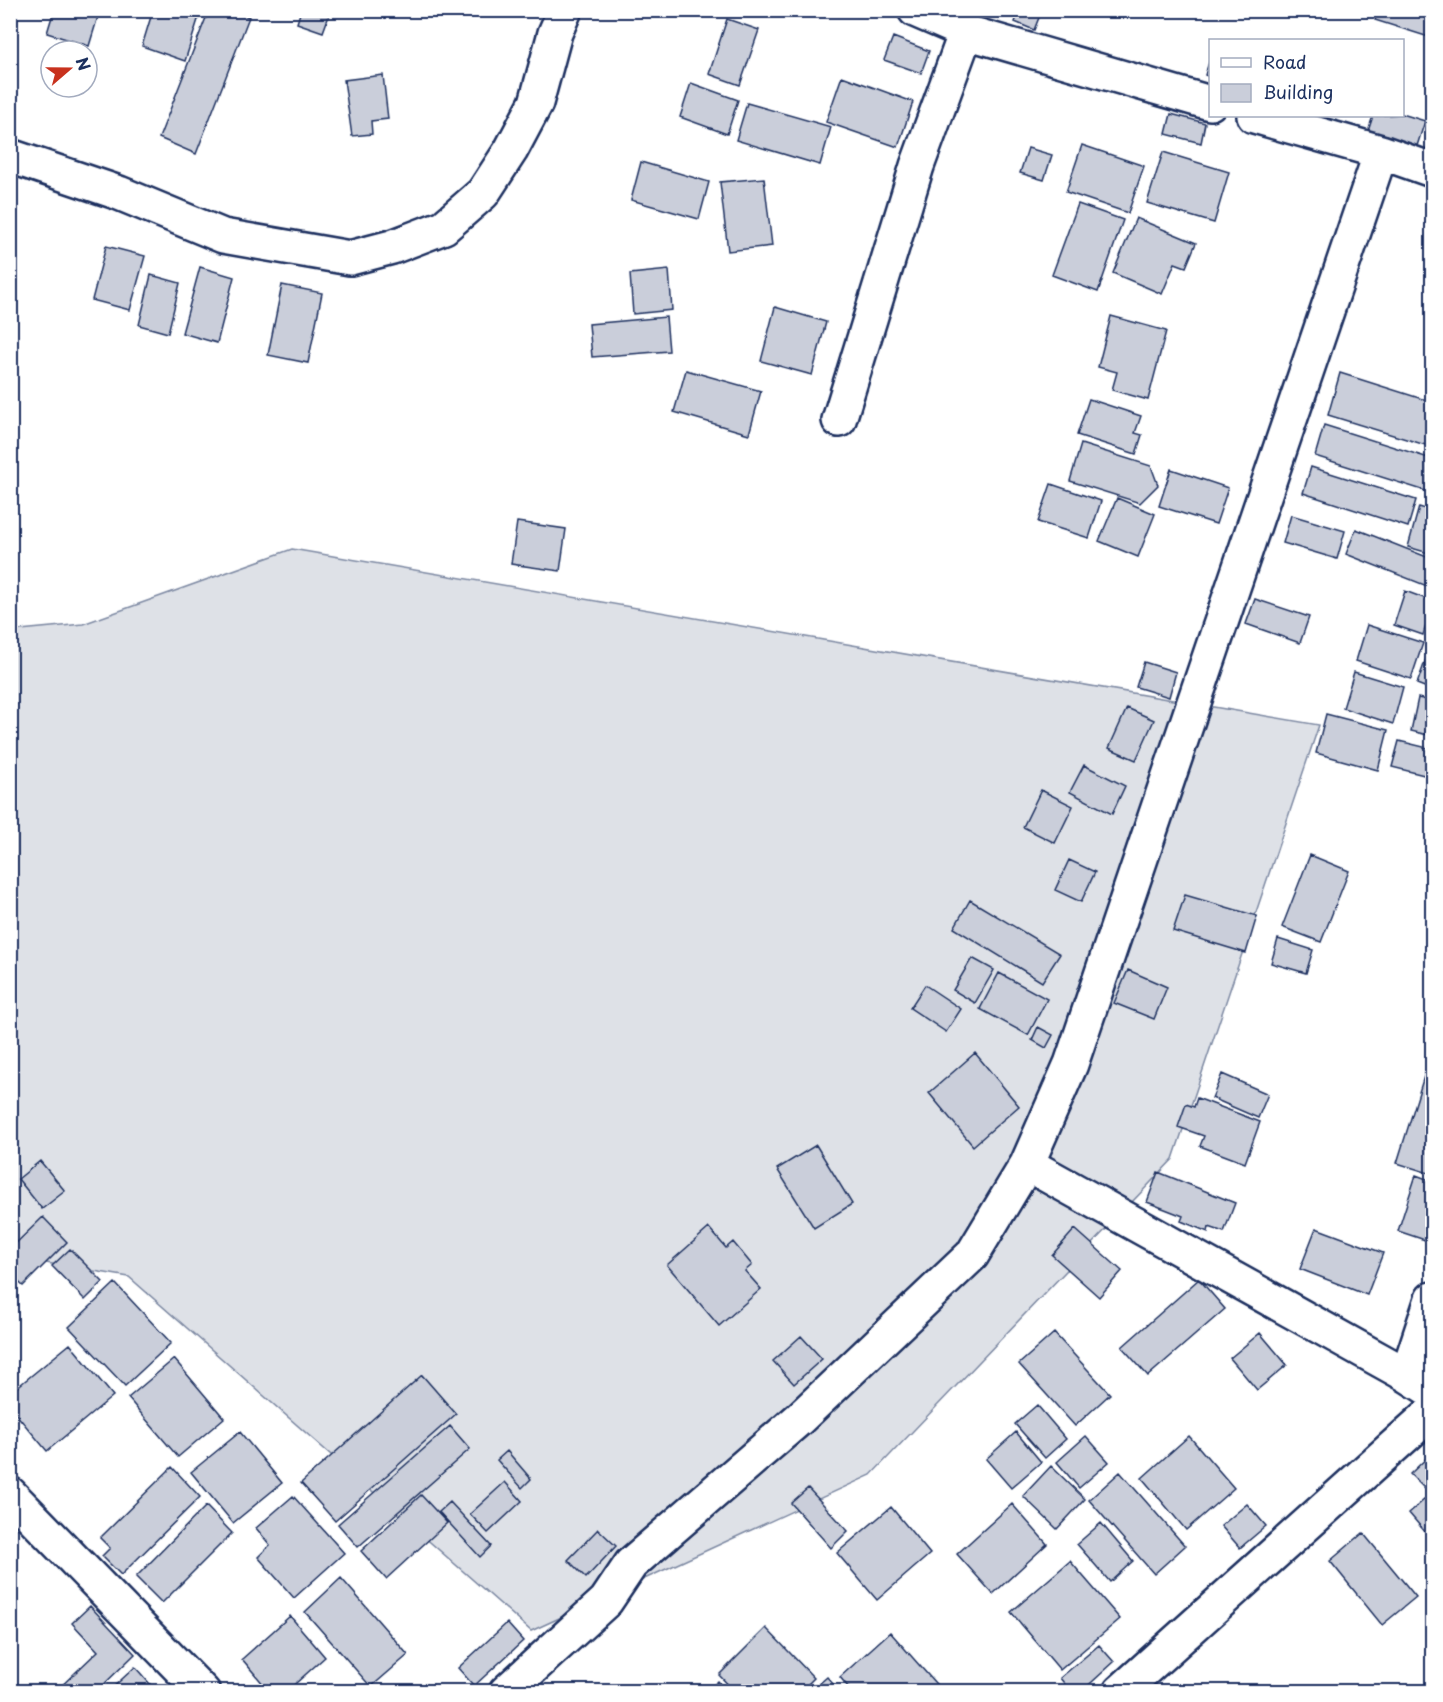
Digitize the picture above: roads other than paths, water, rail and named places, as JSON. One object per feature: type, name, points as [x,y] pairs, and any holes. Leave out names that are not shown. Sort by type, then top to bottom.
[{"type":"street","points":[[10,156],[119,193],[223,236],[350,258],[392,247],[444,227],[483,193],[511,150],[536,103],[555,33],[565,10]]},
{"type":"street","points":[[915,10],[966,32],[1209,103]]},
{"type":"street","points":[[839,420],[917,166],[966,32]]},
{"type":"street","points":[[1258,117],[1381,152],[1432,170]]},
{"type":"street","points":[[506,1692],[606,1601],[632,1564],[798,1419],[972,1255],[1027,1164],[1071,1065],[1381,152]]},
{"type":"street","points":[[1027,1164],[1420,1383],[1432,1299]]},
{"type":"street","points":[[1120,1692],[1432,1412]]},
{"type":"street","points":[[10,1494],[203,1692]]}]
